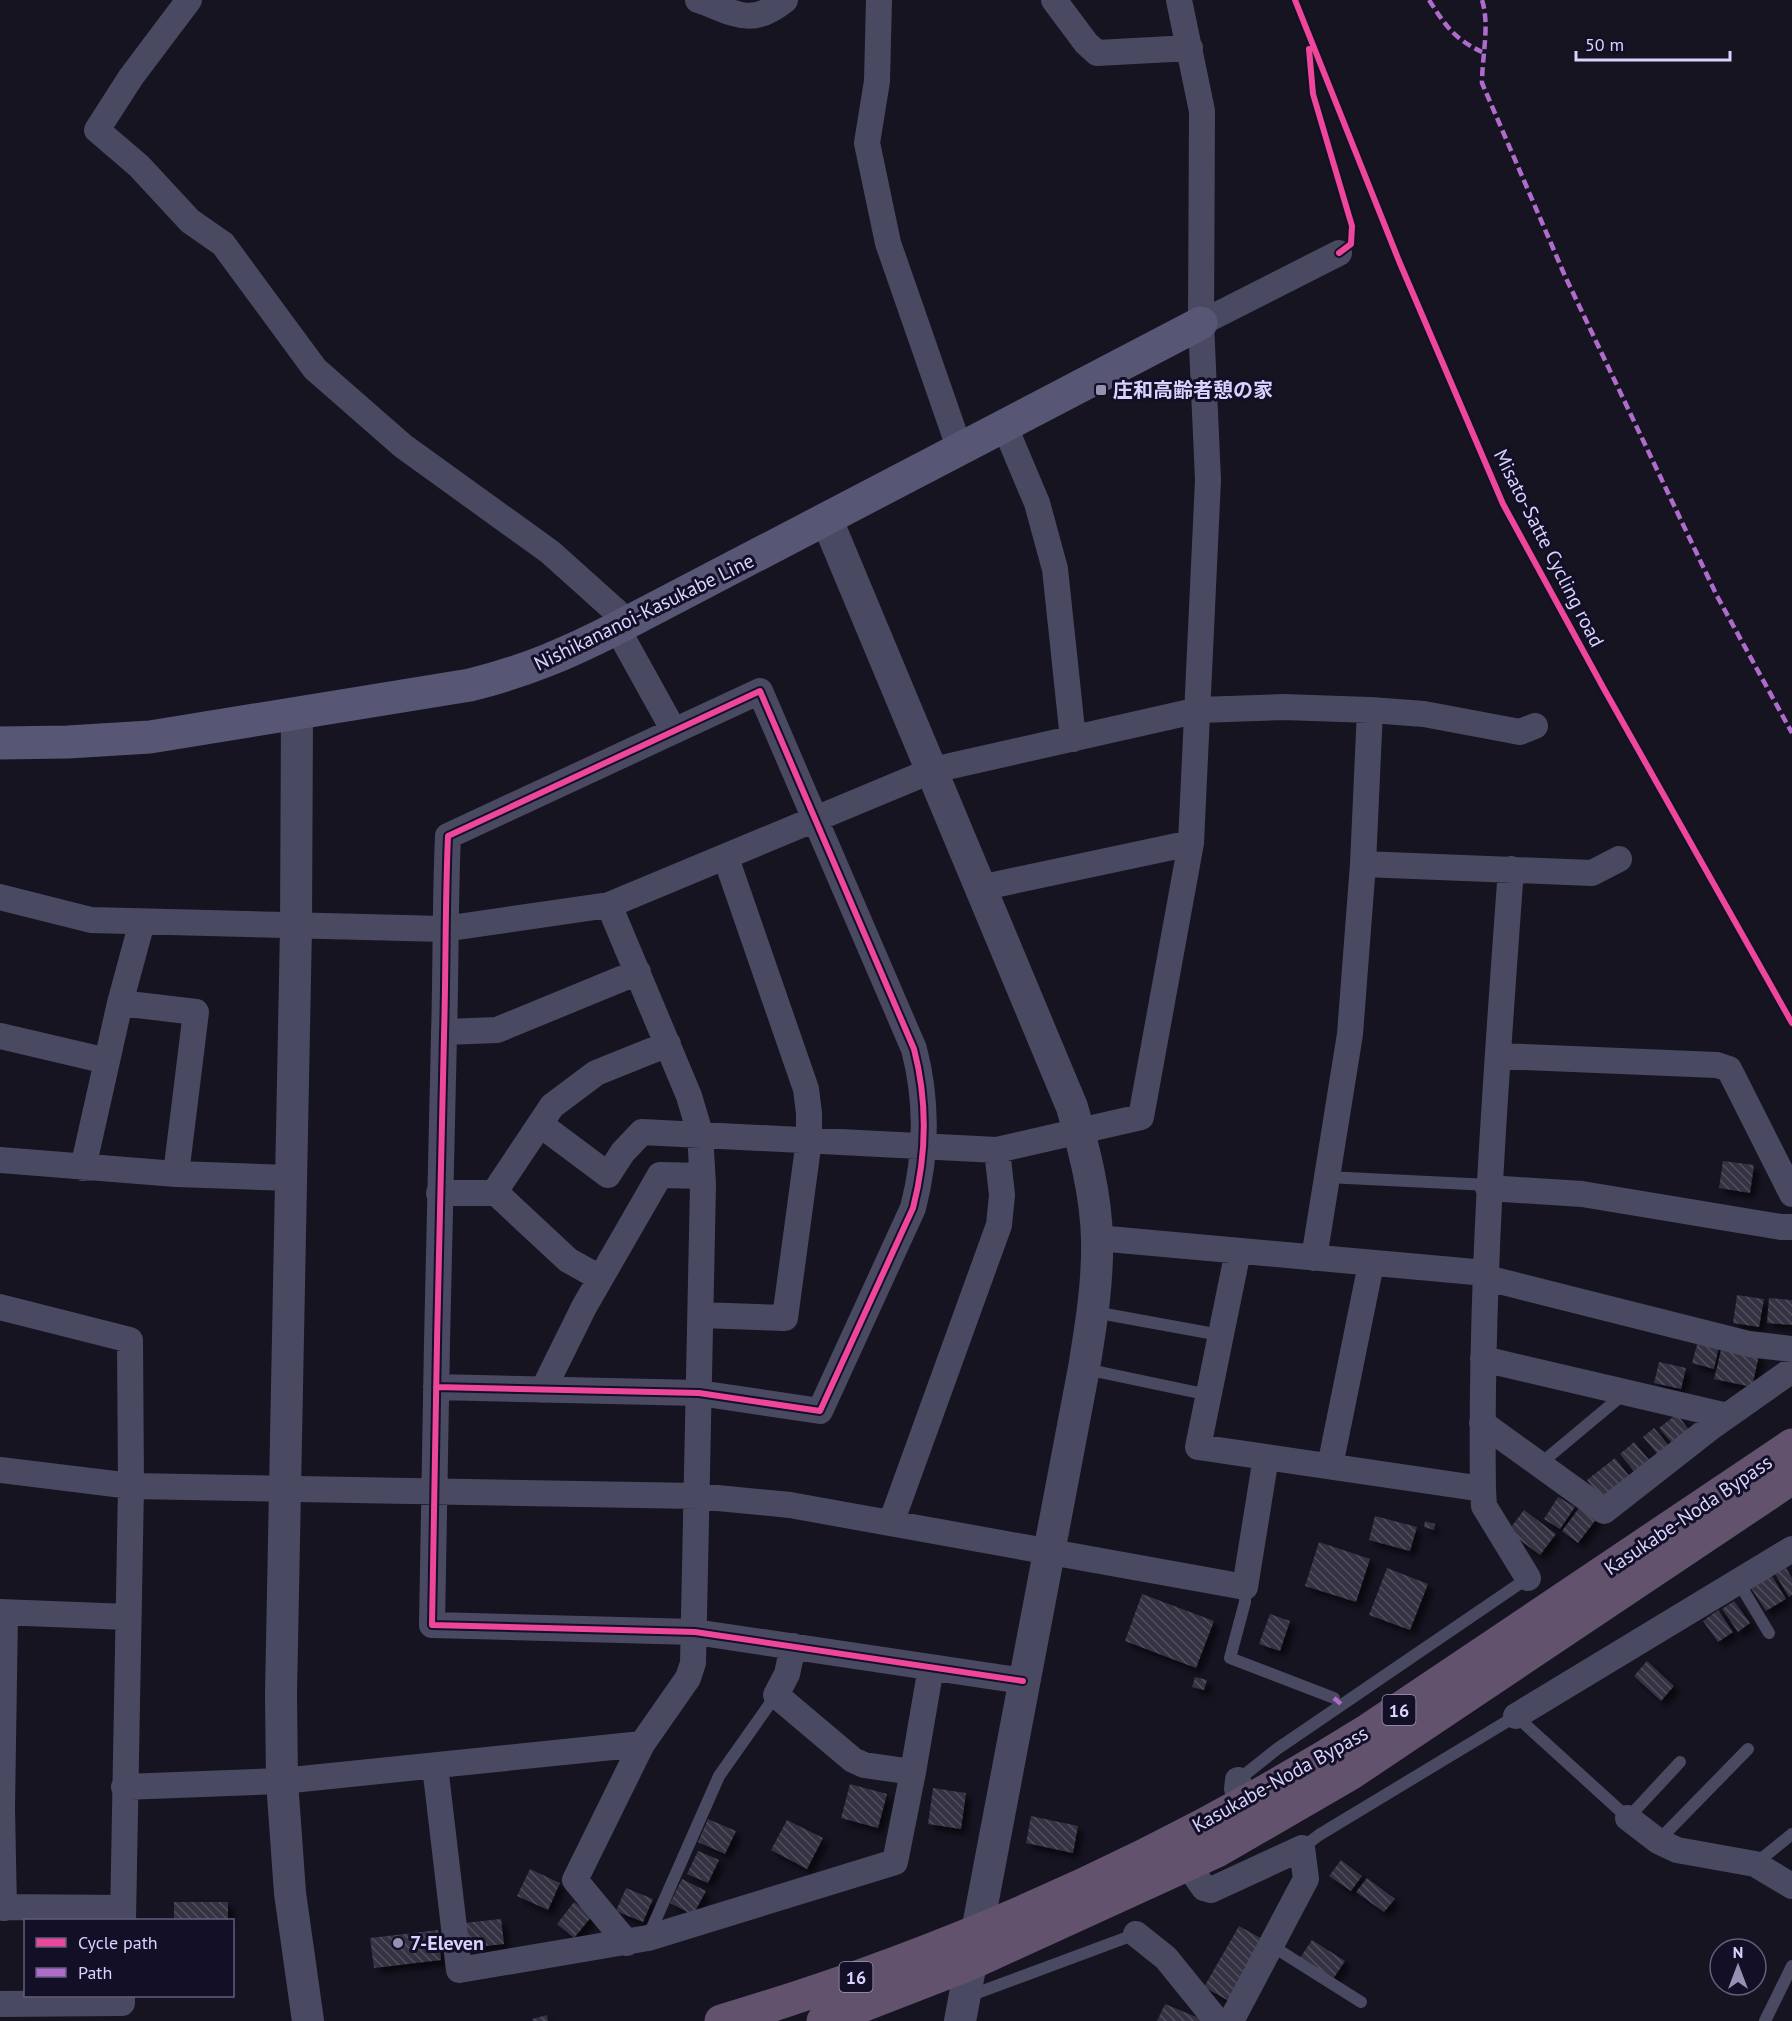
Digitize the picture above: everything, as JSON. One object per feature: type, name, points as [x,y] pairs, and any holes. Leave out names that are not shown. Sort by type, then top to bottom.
[{"type":"highway","name":"Kasukabe-Noda Bypass","points":[[721,2021],[818,1993],[1064,1893],[1241,1792],[1306,1769],[1368,1730],[1792,1445]]},
{"type":"highway","name":"Kasukabe-Noda Bypass","points":[[823,2021],[972,1963],[1188,1865],[1350,1774],[1792,1478]]},
{"type":"main road","name":"Nishikananoi-Kasukabe Line","points":[[0,743],[150,737],[470,685],[514,674],[557,659],[828,520],[1201,323]]},
{"type":"street","points":[[189,0],[130,77],[97,130],[139,166],[190,220],[223,244],[315,369],[403,446],[550,552],[622,625],[674,731]]},
{"type":"street","points":[[698,0],[750,17],[768,14],[785,0]]},
{"type":"street","points":[[879,0],[877,81],[867,143],[888,243],[960,450]]},
{"type":"street","points":[[1054,0],[1086,43],[1097,53],[1190,48]]},
{"type":"street","points":[[541,1125],[608,1175],[623,1152],[642,1132],[700,1133],[997,1150],[1141,1118],[1191,843],[1208,480],[1201,323],[1202,111],[1179,0]]},
{"type":"street","points":[[1201,323],[1339,253]]},
{"type":"street","points":[[1005,427],[1037,503],[1055,569],[1073,739]]},
{"type":"street","points":[[828,520],[1072,1107],[1093,1197],[1097,1238],[1093,1312],[1084,1368],[963,2009]]},
{"type":"street","points":[[436,1387],[699,1393],[820,1412],[914,1208],[924,1147],[925,1108],[922,1082],[914,1049],[813,819],[760,691],[448,836],[444,929],[444,1032],[439,1193],[432,1625],[695,1632],[1023,1682]]},
{"type":"street","points":[[0,897],[91,920],[444,929],[609,905],[933,771],[1199,710],[1283,707],[1370,710],[1424,714],[1520,732],[1535,726]]},
{"type":"street","points":[[1314,1258],[1350,1034],[1363,864],[1370,710]]},
{"type":"street","points":[[297,714],[296,927],[283,1490],[282,1781],[290,1893],[308,2021]]},
{"type":"street","points":[[980,888],[1191,843]]},
{"type":"street","points":[[701,1315],[785,1318],[809,1140],[806,1089],[726,858]]},
{"type":"street","points":[[1363,864],[1592,873],[1619,859]]},
{"type":"street","points":[[1511,869],[1488,1187],[1483,1359],[1483,1489],[1484,1506],[1532,1582]]},
{"type":"street","points":[[609,905],[689,1096],[700,1133],[702,1176],[693,1663],[688,1678],[642,1744],[575,1880],[637,1940]]},
{"type":"street","points":[[83,1168],[120,1003],[142,922]]},
{"type":"street","points":[[444,1032],[497,1030],[638,972]]},
{"type":"street","points":[[120,1003],[196,1012],[176,1174]]},
{"type":"street","points":[[0,1036],[107,1061]]},
{"type":"street","points":[[495,1192],[552,1106],[596,1073],[668,1044]]},
{"type":"street","points":[[1499,1056],[1717,1065],[1729,1069],[1792,1194]]},
{"type":"street","points":[[891,1523],[999,1225],[1002,1195],[997,1150]]},
{"type":"street","points":[[0,1160],[176,1174],[289,1178]]},
{"type":"street","points":[[543,1390],[600,1278],[660,1175],[702,1176]]},
{"type":"street","points":[[1488,1187],[1582,1194],[1792,1227]]},
{"type":"street","points":[[439,1193],[495,1192],[568,1260],[600,1278]]},
{"type":"street","points":[[1097,1238],[1314,1258],[1485,1277],[1749,1344],[1792,1349]]},
{"type":"street","points":[[1238,1251],[1198,1447],[1483,1489]]},
{"type":"street","points":[[1330,1466],[1371,1264]]},
{"type":"street","points":[[0,1307],[130,1340],[130,1486],[128,1617],[124,1787],[123,1914],[2,1908],[3,1613],[128,1617]]},
{"type":"street","points":[[1483,1359],[1728,1416]]},
{"type":"street","points":[[1482,1424],[1604,1511],[1792,1370]]},
{"type":"street","points":[[0,1470],[130,1486],[697,1496],[790,1504],[1245,1587],[1266,1457]]},
{"type":"street","points":[[1516,1716],[1590,1662],[1739,1583],[1792,1549]]},
{"type":"street","points":[[793,1646],[787,1674],[776,1695],[852,1760],[864,1765],[913,1772]]},
{"type":"street","points":[[435,1766],[459,1970],[637,1940],[895,1862],[931,1667]]},
{"type":"street","points":[[124,1787],[282,1781],[642,1744]]},
{"type":"street","points":[[1628,1818],[1658,1841],[1677,1850],[1755,1864],[1792,1886]]},
{"type":"street","points":[[1188,1865],[1204,1887],[1211,1890],[1302,1848],[1306,1879],[1231,2021]]},
{"type":"street","points":[[1136,1934],[1166,1958],[1217,2021]]},
{"type":"street","points":[[0,2004],[123,2006]]},
{"type":"lane","points":[[1327,1177],[1488,1187]]},
{"type":"lane","points":[[1093,1312],[1220,1335]]},
{"type":"lane","points":[[1084,1368],[1209,1395]]},
{"type":"lane","points":[[1540,1464],[1626,1393]]},
{"type":"lane","points":[[1241,1792],[1277,1749],[1532,1582]]},
{"type":"lane","points":[[1739,1583],[1769,1633]]},
{"type":"lane","points":[[1245,1587],[1245,1602],[1230,1658],[1334,1698]]},
{"type":"lane","points":[[637,1940],[719,1776],[776,1695]]},
{"type":"lane","points":[[1302,1848],[1319,1835],[1516,1716],[1628,1818],[1680,1762]]},
{"type":"lane","points":[[1658,1841],[1748,1749]]},
{"type":"lane","points":[[1755,1864],[1792,1834]]},
{"type":"lane","points":[[963,2009],[1136,1934]]},
{"type":"lane","points":[[1272,1946],[1361,2002]]},
{"type":"lane","points":[[1765,2021],[1792,1966]]},
{"type":"building","points":[[1723,1161],[1754,1165],[1750,1193],[1719,1188]]},
{"type":"building","points":[[1737,1295],[1764,1299],[1759,1327],[1733,1323]]},
{"type":"building","points":[[1769,1298],[1792,1300],[1792,1325],[1767,1323]]},
{"type":"building","points":[[1698,1341],[1719,1346],[1714,1369],[1692,1363]]},
{"type":"building","points":[[1722,1346],[1759,1355],[1752,1387],[1714,1379]]},
{"type":"building","points":[[1659,1362],[1686,1368],[1681,1389],[1654,1383]]},
{"type":"building","points":[[1677,1414],[1689,1430],[1672,1443],[1659,1428]]},
{"type":"building","points":[[1654,1428],[1670,1447],[1659,1456],[1643,1437]]},
{"type":"building","points":[[1634,1442],[1651,1462],[1636,1474],[1620,1454]]},
{"type":"building","points":[[1615,1458],[1630,1477],[1602,1499],[1587,1480]]},
{"type":"building","points":[[1558,1497],[1575,1507],[1560,1529],[1544,1519]]},
{"type":"building","points":[[1582,1504],[1598,1517],[1578,1543],[1562,1531]]},
{"type":"building","points":[[1524,1510],[1556,1534],[1540,1555],[1508,1531]]},
{"type":"building","points":[[1375,1516],[1417,1527],[1410,1551],[1369,1540]]},
{"type":"building","points":[[1425,1521],[1435,1524],[1434,1530],[1424,1527]]},
{"type":"building","points":[[1319,1542],[1370,1559],[1356,1602],[1305,1586]]},
{"type":"building","points":[[1387,1568],[1428,1584],[1410,1630],[1369,1615]]},
{"type":"building","points":[[1786,1568],[1792,1578],[1792,1595],[1789,1597],[1775,1574]]},
{"type":"building","points":[[1772,1576],[1786,1599],[1766,1611],[1751,1588]]},
{"type":"building","points":[[1142,1594],[1214,1621],[1196,1668],[1125,1641]]},
{"type":"building","points":[[1734,1601],[1750,1623],[1738,1632],[1722,1609]]},
{"type":"building","points":[[1718,1610],[1733,1632],[1718,1642],[1703,1621]]},
{"type":"building","points":[[1270,1614],[1290,1621],[1280,1651],[1259,1644]]},
{"type":"building","points":[[1647,1661],[1674,1686],[1661,1701],[1634,1676]]},
{"type":"building","points":[[1195,1677],[1207,1680],[1204,1690],[1192,1687]]},
{"type":"building","points":[[850,1784],[887,1794],[878,1828],[841,1818]]},
{"type":"building","points":[[933,1788],[966,1793],[961,1829],[928,1824]]},
{"type":"building","points":[[1031,1816],[1078,1826],[1073,1853],[1026,1843]]},
{"type":"building","points":[[708,1819],[736,1831],[725,1854],[698,1842]]},
{"type":"building","points":[[787,1820],[823,1838],[807,1869],[771,1850]]},
{"type":"building","points":[[698,1851],[719,1860],[708,1883],[687,1874]]},
{"type":"building","points":[[1341,1860],[1362,1876],[1351,1891],[1329,1876]]},
{"type":"building","points":[[530,1869],[560,1883],[548,1910],[517,1896]]},
{"type":"building","points":[[1367,1878],[1395,1899],[1384,1912],[1356,1892]]},
{"type":"building","points":[[682,1879],[706,1891],[693,1915],[670,1903]]},
{"type":"building","points":[[626,1888],[653,1899],[643,1922],[616,1911]]},
{"type":"building","points":[[174,1902],[228,1902],[228,1919],[174,1919]]},
{"type":"building","points":[[574,1902],[592,1916],[574,1938],[557,1924]]},
{"type":"building","points":[[501,1919],[504,1944],[467,1948],[464,1923]]},
{"type":"building","points":[[1239,1926],[1264,1940],[1229,2001],[1204,1987]]},
{"type":"building","points":[[438,1930],[441,1960],[374,1968],[370,1938]]},
{"type":"building","points":[[1312,1940],[1345,1961],[1333,1979],[1300,1958]]},
{"type":"building","points":[[1165,2004],[1206,2021],[1157,2021]]},
{"type":"building","points":[[547,2015],[548,2021],[533,2021],[532,2019]]},
{"type":"marked path","points":[[1429,0],[1451,30],[1464,42],[1482,52]]},
{"type":"marked path","points":[[1482,0],[1486,30],[1482,83],[1565,276],[1717,596],[1792,733]]},
{"type":"marked path","points":[[1334,1698],[1342,1705]]},
{"type":"cycle path","name":"Misato-Satte Cycling road","points":[[1295,0],[1399,261],[1503,504],[1792,1023]]},
{"type":"cycle path","points":[[1309,49],[1313,94],[1352,226],[1351,244],[1339,253]]},
{"type":"cycle path","points":[[436,1387],[699,1393],[820,1411],[913,1208],[921,1168],[924,1109],[914,1049],[760,691],[448,836],[434,1477],[432,1625],[695,1632],[1023,1681]]},
{"type":"place","name":"庄和高齢者憩の家","points":[[1101,390]]},
{"type":"place","name":"7-Eleven","points":[[398,1943]]}]
